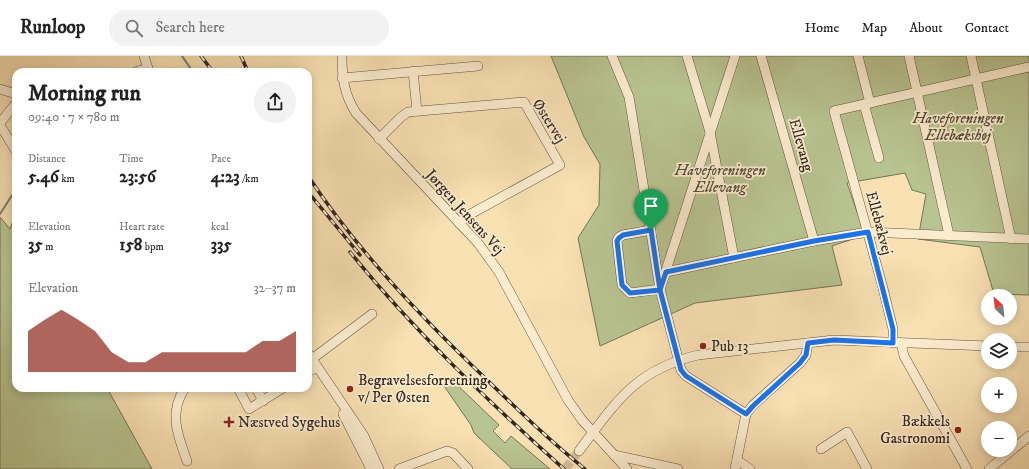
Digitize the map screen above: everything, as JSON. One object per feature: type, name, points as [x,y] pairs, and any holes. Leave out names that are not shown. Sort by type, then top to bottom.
[{"type":"street","points":[[144,56],[147,68]]},
{"type":"street","name":"Jørgen Jensens Vej","points":[[342,56],[342,78],[349,102],[379,139],[478,243],[499,272],[568,400],[593,433],[627,469]]},
{"type":"street","points":[[612,56],[629,97],[660,290],[681,370],[686,376],[746,414]]},
{"type":"street","points":[[687,56],[710,132],[734,258]]},
{"type":"street","points":[[660,290],[735,56]]},
{"type":"street","name":"Ellevang","points":[[761,56],[814,241]]},
{"type":"street","points":[[858,56],[879,158]]},
{"type":"street","points":[[910,56],[949,235]]},
{"type":"street","points":[[971,56],[1011,239]]},
{"type":"street","points":[[342,78],[478,66]]},
{"type":"street","points":[[867,103],[1029,67]]},
{"type":"street","points":[[413,71],[417,111]]},
{"type":"street","points":[[0,89],[12,93]]},
{"type":"street","name":"Østervej","points":[[379,139],[408,112],[524,102],[560,165],[467,216],[459,223]]},
{"type":"street","name":"Ellebækvej","points":[[867,103],[834,111],[868,232],[893,329],[897,343],[967,469]]},
{"type":"street","points":[[12,108],[0,124],[12,144]]},
{"type":"street","points":[[651,230],[619,238],[617,241],[622,285],[630,293],[660,290]]},
{"type":"street","points":[[666,272],[814,241],[868,232],[1029,239]]},
{"type":"street","points":[[372,314],[312,360],[364,436],[379,469]]},
{"type":"street","points":[[579,451],[625,392],[642,378],[678,360],[698,355],[834,340],[981,346]]},
{"type":"street","points":[[750,469],[736,465],[746,414],[800,363],[806,355],[808,343]]},
{"type":"street","points":[[1017,347],[1029,347]]},
{"type":"street","points":[[183,392],[177,406],[175,423],[188,465]]},
{"type":"street","points":[[240,392],[249,409],[277,392]]},
{"type":"street","points":[[258,392],[262,401]]},
{"type":"street","points":[[334,392],[355,441],[371,469]]},
{"type":"street","points":[[821,449],[847,432],[866,469]]},
{"type":"street","points":[[989,469],[1029,436]]},
{"type":"street","points":[[399,469],[447,451],[453,453],[468,469]]},
{"type":"street","points":[[614,455],[678,469]]},
{"type":"green space","name":"Haveforeningen Ellevang","points":[[551,56],[1029,56],[1029,295],[1017,295],[1017,289],[993,289],[980,247],[918,239],[926,194],[912,190],[905,173],[847,183],[865,235],[832,246],[842,285],[695,303],[600,346],[578,238],[599,205],[600,164],[584,137]]},
{"type":"green space","points":[[0,217],[10,229],[12,223],[12,392],[109,392],[152,469],[0,469]]},
{"type":"green space","points":[[452,380],[499,425],[493,431],[505,443],[511,436],[550,469],[512,469],[474,433],[471,425],[444,386]]},
{"type":"waterway","points":[[182,56],[190,68]]},
{"type":"waterway","points":[[0,214],[12,195]]},
{"type":"tunnel","points":[[565,469],[579,451]]},
{"type":"railway","points":[[201,56],[210,68]]},
{"type":"railway","points":[[241,56],[246,68]]},
{"type":"railway","points":[[312,182],[368,256],[413,306],[521,413],[585,469]]},
{"type":"railway","points":[[312,197],[360,255]]},
{"type":"railway","points":[[350,252],[400,310],[452,365],[564,469]]},
{"type":"place","name":"Pub 13","points":[[703,346]]},
{"type":"place","name":"Begravelsesforretning v/ Per Østen","points":[[350,389]]},
{"type":"place","name":"Næstved Sygehus","points":[[229,422]]},
{"type":"place","name":"Bækkels Gastronomi","points":[[958,430]]},
{"type":"route","points":[[651,230],[623,235],[617,241],[622,285],[625,290],[630,293],[660,290],[666,272],[814,241],[868,232],[893,329],[893,343],[834,340],[808,343],[806,355],[800,363],[746,414],[686,376],[681,370],[660,290],[651,230]]},
{"type":"park label","name":"Haveforeningen Ellebækshøj","points":[[958,126]]}]
